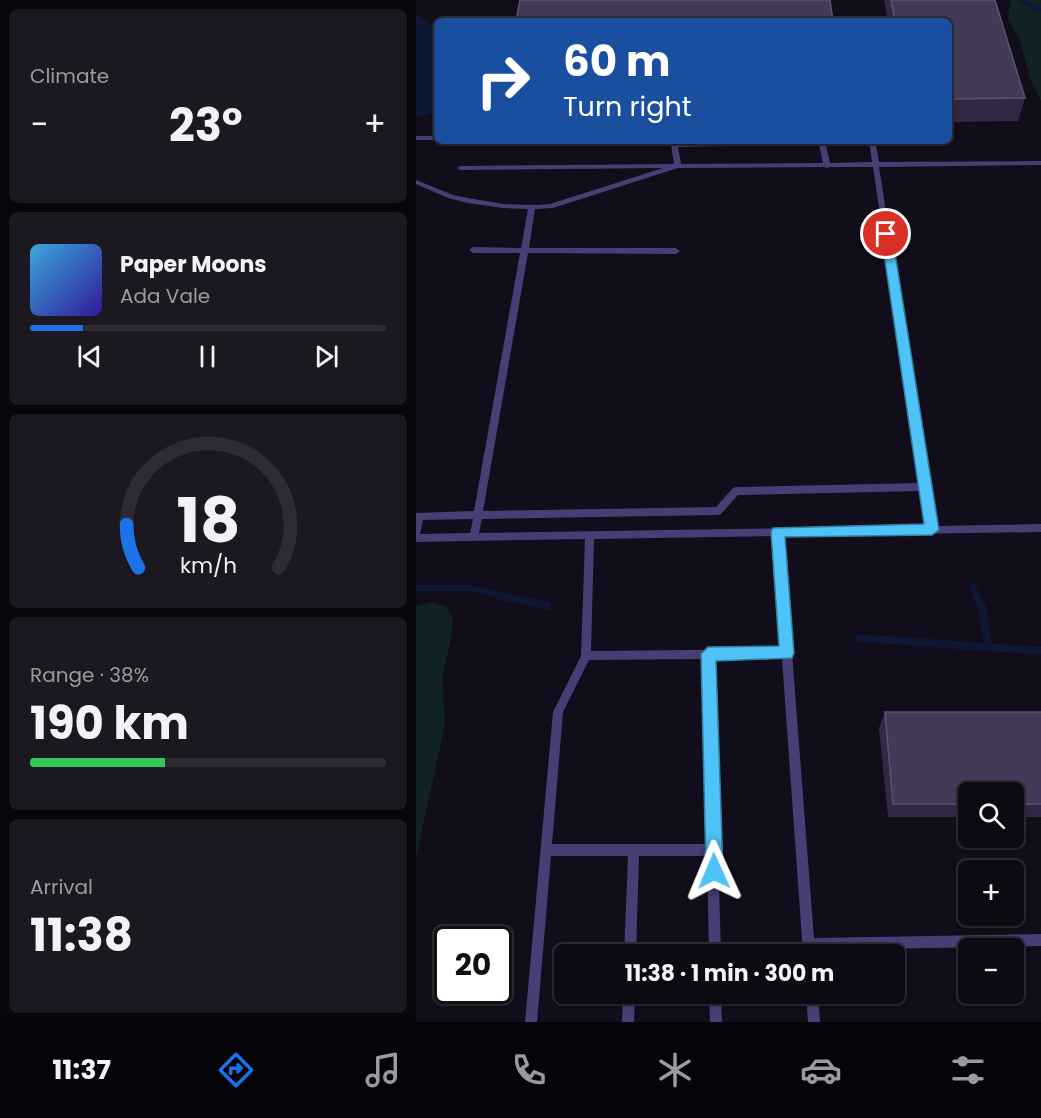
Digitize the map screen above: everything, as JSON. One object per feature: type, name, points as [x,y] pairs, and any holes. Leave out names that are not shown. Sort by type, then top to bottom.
[{"type":"lane","points":[[416,138],[433,138]]},
{"type":"lane","points":[[678,166],[674,145],[723,144]]},
{"type":"lane","points":[[822,144],[827,166]]},
{"type":"lane","points":[[872,144],[932,530]]},
{"type":"lane","points":[[460,168],[1042,163]]},
{"type":"lane","points":[[416,183],[454,198],[503,208],[532,208],[550,206],[606,190],[678,166]]},
{"type":"lane","points":[[474,536],[532,208]]},
{"type":"lane","points":[[473,250],[676,251]]},
{"type":"lane","points":[[416,532],[419,516],[718,511],[736,490],[925,487]]},
{"type":"lane","points":[[671,513],[671,533]]},
{"type":"lane","points":[[610,534],[611,514]]},
{"type":"lane","points":[[545,535],[547,515]]},
{"type":"lane","points":[[416,538],[1042,528]]},
{"type":"lane","points":[[778,532],[808,944]]},
{"type":"lane","points":[[531,1022],[558,712],[586,656],[590,535]]},
{"type":"lane","points":[[586,656],[787,653]]},
{"type":"lane","points":[[708,654],[715,944]]},
{"type":"lane","points":[[546,850],[714,850]]},
{"type":"lane","points":[[630,944],[634,850]]},
{"type":"lane","points":[[905,945],[1042,940]]},
{"type":"lane","points":[[628,1022],[629,1004]]},
{"type":"lane","points":[[715,1004],[716,1022]]},
{"type":"lane","points":[[813,1004],[814,1022]]},
{"type":"shaded area","points":[[1011,0],[1041,0],[1041,101],[1030,78],[1020,41],[1008,19]]},
{"type":"shaded area","points":[[432,602],[446,607],[453,619],[442,678],[445,724],[416,858],[416,606]]},
{"type":"water","points":[[416,14],[434,26],[434,110],[429,115],[416,116]]},
{"type":"building","points":[[520,0],[830,0],[833,18],[517,18]]},
{"type":"building","points":[[891,0],[995,0],[1025,98],[952,99],[952,18],[894,18]]},
{"type":"building","points":[[885,712],[1042,712],[1042,804],[1024,804],[1024,782],[958,782],[958,804],[893,804]]},
{"type":"waterway","points":[[1021,0],[1042,12]]},
{"type":"waterway","points":[[973,587],[977,596]]},
{"type":"waterway","points":[[416,588],[469,588],[505,596]]},
{"type":"waterway","points":[[498,595],[547,606]]},
{"type":"waterway","points":[[976,595],[982,607],[989,647]]},
{"type":"waterway","points":[[859,638],[1042,651]]},
{"type":"route","points":[[714,871],[708,654],[787,653],[778,532],[932,530],[886,234]]}]
